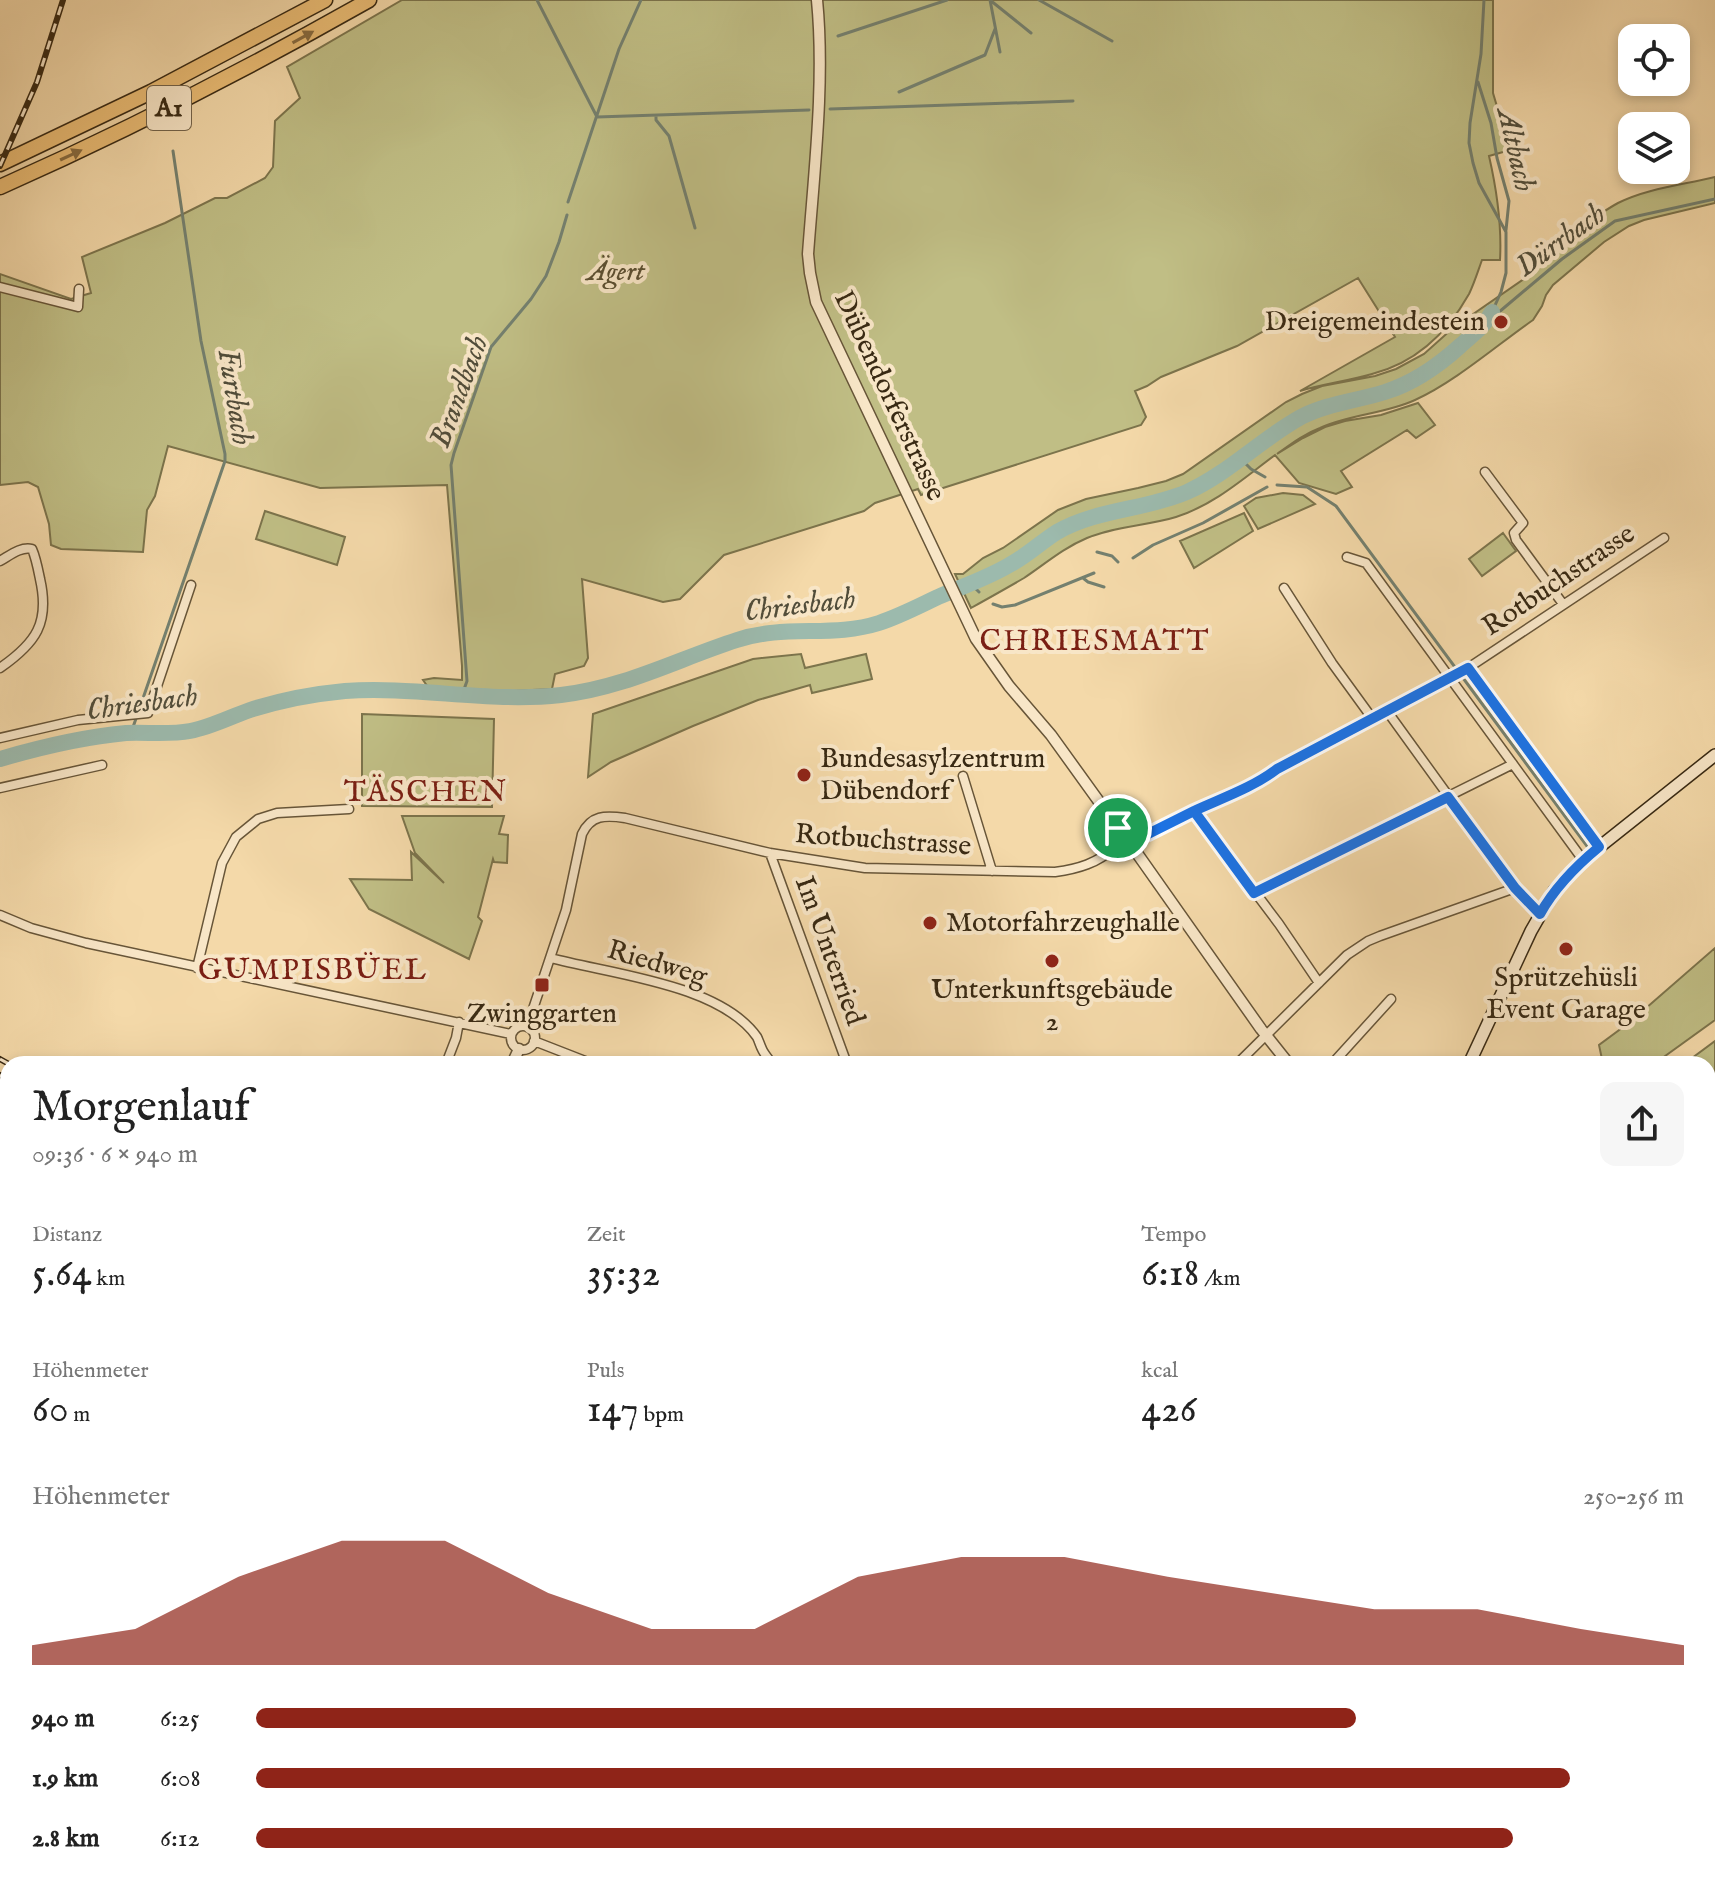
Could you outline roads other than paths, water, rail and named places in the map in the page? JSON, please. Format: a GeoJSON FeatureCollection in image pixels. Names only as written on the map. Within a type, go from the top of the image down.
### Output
{"type":"FeatureCollection","features":[{"type":"Feature","properties":{"kind":"highway","name":"A1"},"geometry":{"type":"LineString","coordinates":[[0,164],[164,86],[325,0]]}},
{"type":"Feature","properties":{"kind":"highway","name":"A1"},"geometry":{"type":"LineString","coordinates":[[0,187],[172,106],[369,0]]}},
{"type":"Feature","properties":{"kind":"main road"},"geometry":{"type":"LineString","coordinates":[[1473,1056],[1540,914],[1554,891],[1583,860],[1715,755]]}},
{"type":"Feature","properties":{"kind":"street","name":"Dübendorferstrasse"},"geometry":{"type":"LineString","coordinates":[[817,0],[819,66],[808,254],[816,302],[984,652],[1051,735],[1118,828]]}},
{"type":"Feature","properties":{"kind":"street"},"geometry":{"type":"LineString","coordinates":[[0,287],[78,307],[79,289]]}},
{"type":"Feature","properties":{"kind":"street"},"geometry":{"type":"LineString","coordinates":[[1485,472],[1523,523],[1514,533],[1516,540],[1563,604]]}},
{"type":"Feature","properties":{"kind":"street","name":"Rotbuchstrasse"},"geometry":{"type":"LineString","coordinates":[[1139,836],[1248,787],[1466,669],[1664,538]]}},
{"type":"Feature","properties":{"kind":"street"},"geometry":{"type":"LineString","coordinates":[[0,561],[21,549],[32,549],[44,605],[35,635],[0,668]]}},
{"type":"Feature","properties":{"kind":"street"},"geometry":{"type":"LineString","coordinates":[[1347,557],[1366,563],[1453,676],[1583,860]]}},
{"type":"Feature","properties":{"kind":"street"},"geometry":{"type":"LineString","coordinates":[[0,738],[65,722],[148,713],[191,585]]}},
{"type":"Feature","properties":{"kind":"street"},"geometry":{"type":"LineString","coordinates":[[1284,588],[1372,718]]}},
{"type":"Feature","properties":{"kind":"street"},"geometry":{"type":"LineString","coordinates":[[1466,669],[1599,847]]}},
{"type":"Feature","properties":{"kind":"street"},"geometry":{"type":"LineString","coordinates":[[1387,711],[1515,888],[1540,914]]}},
{"type":"Feature","properties":{"kind":"street"},"geometry":{"type":"LineString","coordinates":[[1254,893],[1513,764]]}},
{"type":"Feature","properties":{"kind":"street"},"geometry":{"type":"LineString","coordinates":[[0,788],[102,765]]}},
{"type":"Feature","properties":{"kind":"street"},"geometry":{"type":"LineString","coordinates":[[963,776],[992,871]]}},
{"type":"Feature","properties":{"kind":"street"},"geometry":{"type":"LineString","coordinates":[[197,968],[222,863],[236,837],[267,815],[297,810],[349,809]]}},
{"type":"Feature","properties":{"kind":"street"},"geometry":{"type":"LineString","coordinates":[[1194,811],[1319,983]]}},
{"type":"Feature","properties":{"kind":"street","name":"Rotbuchstrasse"},"geometry":{"type":"LineString","coordinates":[[551,958],[566,910],[582,834],[597,817],[625,818],[770,853],[865,868],[1049,872],[1097,861],[1115,847]]}},
{"type":"Feature","properties":{"kind":"street"},"geometry":{"type":"LineString","coordinates":[[1122,826],[1131,826],[1139,836],[1134,849],[1126,852],[1115,847],[1113,834],[1122,826]]}},
{"type":"Feature","properties":{"kind":"street"},"geometry":{"type":"LineString","coordinates":[[1134,849],[1283,1056]]}},
{"type":"Feature","properties":{"kind":"street","name":"Im Unterried"},"geometry":{"type":"LineString","coordinates":[[770,853],[844,1056]]}},
{"type":"Feature","properties":{"kind":"street"},"geometry":{"type":"LineString","coordinates":[[1245,1056],[1347,955],[1368,941],[1515,888]]}},
{"type":"Feature","properties":{"kind":"street"},"geometry":{"type":"LineString","coordinates":[[0,915],[49,934],[511,1034]]}},
{"type":"Feature","properties":{"kind":"street"},"geometry":{"type":"LineString","coordinates":[[527,1027],[551,958]]}},
{"type":"Feature","properties":{"kind":"street","name":"Riedweg"},"geometry":{"type":"LineString","coordinates":[[551,958],[668,985],[704,997],[737,1018],[757,1037],[766,1056]]}},
{"type":"Feature","properties":{"kind":"street"},"geometry":{"type":"LineString","coordinates":[[1339,1056],[1391,999]]}},
{"type":"Feature","properties":{"kind":"street"},"geometry":{"type":"LineString","coordinates":[[449,1056],[459,1022]]}},
{"type":"Feature","properties":{"kind":"street"},"geometry":{"type":"LineString","coordinates":[[511,1034],[518,1027],[527,1027],[532,1031],[534,1041]]}},
{"type":"Feature","properties":{"kind":"street"},"geometry":{"type":"LineString","coordinates":[[511,1034],[512,1043],[519,1049],[528,1048],[534,1041]]}},
{"type":"Feature","properties":{"kind":"street"},"geometry":{"type":"LineString","coordinates":[[534,1041],[572,1056]]}},
{"type":"Feature","properties":{"kind":"street"},"geometry":{"type":"LineString","coordinates":[[516,1056],[519,1049]]}},
{"type":"Feature","properties":{"kind":"waterway"},"geometry":{"type":"LineString","coordinates":[[537,0],[597,117],[809,110]]}},
{"type":"Feature","properties":{"kind":"waterway","name":"Brandbach"},"geometry":{"type":"LineString","coordinates":[[568,202],[619,49],[641,0]]}},
{"type":"Feature","properties":{"kind":"waterway"},"geometry":{"type":"LineString","coordinates":[[838,36],[947,0]]}},
{"type":"Feature","properties":{"kind":"waterway"},"geometry":{"type":"LineString","coordinates":[[990,0],[1031,33]]}},
{"type":"Feature","properties":{"kind":"waterway"},"geometry":{"type":"LineString","coordinates":[[990,0],[1000,52]]}},
{"type":"Feature","properties":{"kind":"waterway"},"geometry":{"type":"LineString","coordinates":[[1039,0],[1112,41]]}},
{"type":"Feature","properties":{"kind":"waterway","name":"Altbach"},"geometry":{"type":"LineString","coordinates":[[1484,0],[1481,54],[1469,143],[1479,183],[1506,232],[1506,273],[1492,312]]}},
{"type":"Feature","properties":{"kind":"waterway"},"geometry":{"type":"LineString","coordinates":[[899,92],[985,55],[995,29]]}},
{"type":"Feature","properties":{"kind":"waterway","name":"Altbach"},"geometry":{"type":"LineString","coordinates":[[1478,82],[1509,201],[1506,230]]}},
{"type":"Feature","properties":{"kind":"waterway"},"geometry":{"type":"LineString","coordinates":[[830,109],[1073,101]]}},
{"type":"Feature","properties":{"kind":"waterway"},"geometry":{"type":"LineString","coordinates":[[656,116],[669,136],[695,228]]}},
{"type":"Feature","properties":{"kind":"waterway","name":"Furtbach"},"geometry":{"type":"LineString","coordinates":[[131,733],[225,461],[201,341],[173,151]]}},
{"type":"Feature","properties":{"kind":"waterway","name":"Dürrbach"},"geometry":{"type":"LineString","coordinates":[[1486,323],[1562,259],[1615,221],[1715,199]]}},
{"type":"Feature","properties":{"kind":"waterway","name":"Brandbach"},"geometry":{"type":"LineString","coordinates":[[462,695],[467,681],[451,465],[491,347],[546,276],[567,215]]}},
{"type":"Feature","properties":{"kind":"waterway","name":"Chriesbach"},"geometry":{"type":"LineString","coordinates":[[0,759],[94,737],[190,731],[273,703],[333,692],[372,690],[507,697],[561,695],[629,680],[755,635],[844,630],[879,623],[993,574],[1072,524],[1187,492],[1311,412],[1406,384],[1452,353],[1482,326],[1492,312]]}},
{"type":"Feature","properties":{"kind":"waterway"},"geometry":{"type":"LineString","coordinates":[[1241,459],[1265,477]]}},
{"type":"Feature","properties":{"kind":"waterway"},"geometry":{"type":"LineString","coordinates":[[1277,485],[1307,487],[1336,506],[1587,846]]}},
{"type":"Feature","properties":{"kind":"waterway"},"geometry":{"type":"LineString","coordinates":[[1133,558],[1267,487]]}},
{"type":"Feature","properties":{"kind":"waterway"},"geometry":{"type":"LineString","coordinates":[[1097,552],[1112,556],[1118,562]]}},
{"type":"Feature","properties":{"kind":"waterway"},"geometry":{"type":"LineString","coordinates":[[993,604],[1002,607],[1015,605],[1094,573]]}},
{"type":"Feature","properties":{"kind":"waterway"},"geometry":{"type":"LineString","coordinates":[[1083,578],[1104,587]]}},
{"type":"Feature","properties":{"kind":"waterway"},"geometry":{"type":"LineString","coordinates":[[971,584],[979,592]]}},
{"type":"Feature","properties":{"kind":"railway"},"geometry":{"type":"LineString","coordinates":[[0,166],[37,82],[63,0]]}},
{"type":"Feature","properties":{"kind":"place","name":"Dreigemeindestein"},"geometry":{"type":"Point","coordinates":[1501,322]}},
{"type":"Feature","properties":{"kind":"place","name":"Bundesasylzentrum Dübendorf"},"geometry":{"type":"Point","coordinates":[804,775]}},
{"type":"Feature","properties":{"kind":"place","name":"Motorfahrzeughalle"},"geometry":{"type":"Point","coordinates":[930,923]}},
{"type":"Feature","properties":{"kind":"place","name":"Sprützehüsli Event Garage"},"geometry":{"type":"Point","coordinates":[1566,949]}},
{"type":"Feature","properties":{"kind":"place","name":"Unterkunftsgebäude 2"},"geometry":{"type":"Point","coordinates":[1052,961]}},
{"type":"Feature","properties":{"kind":"place","name":"Zwinggarten"},"geometry":{"type":"Point","coordinates":[542,985]}},
{"type":"Feature","properties":{"kind":"district","name":"CHRIESMATT"},"geometry":{"type":"Point","coordinates":[1095,642]}},
{"type":"Feature","properties":{"kind":"district","name":"TÄSCHEN"},"geometry":{"type":"Point","coordinates":[426,793]}},
{"type":"Feature","properties":{"kind":"district","name":"GUMPISBÜEL"},"geometry":{"type":"Point","coordinates":[313,971]}},
{"type":"Feature","properties":{"kind":"park label","name":"Ägert"},"geometry":{"type":"Point","coordinates":[616,272]}}]}
